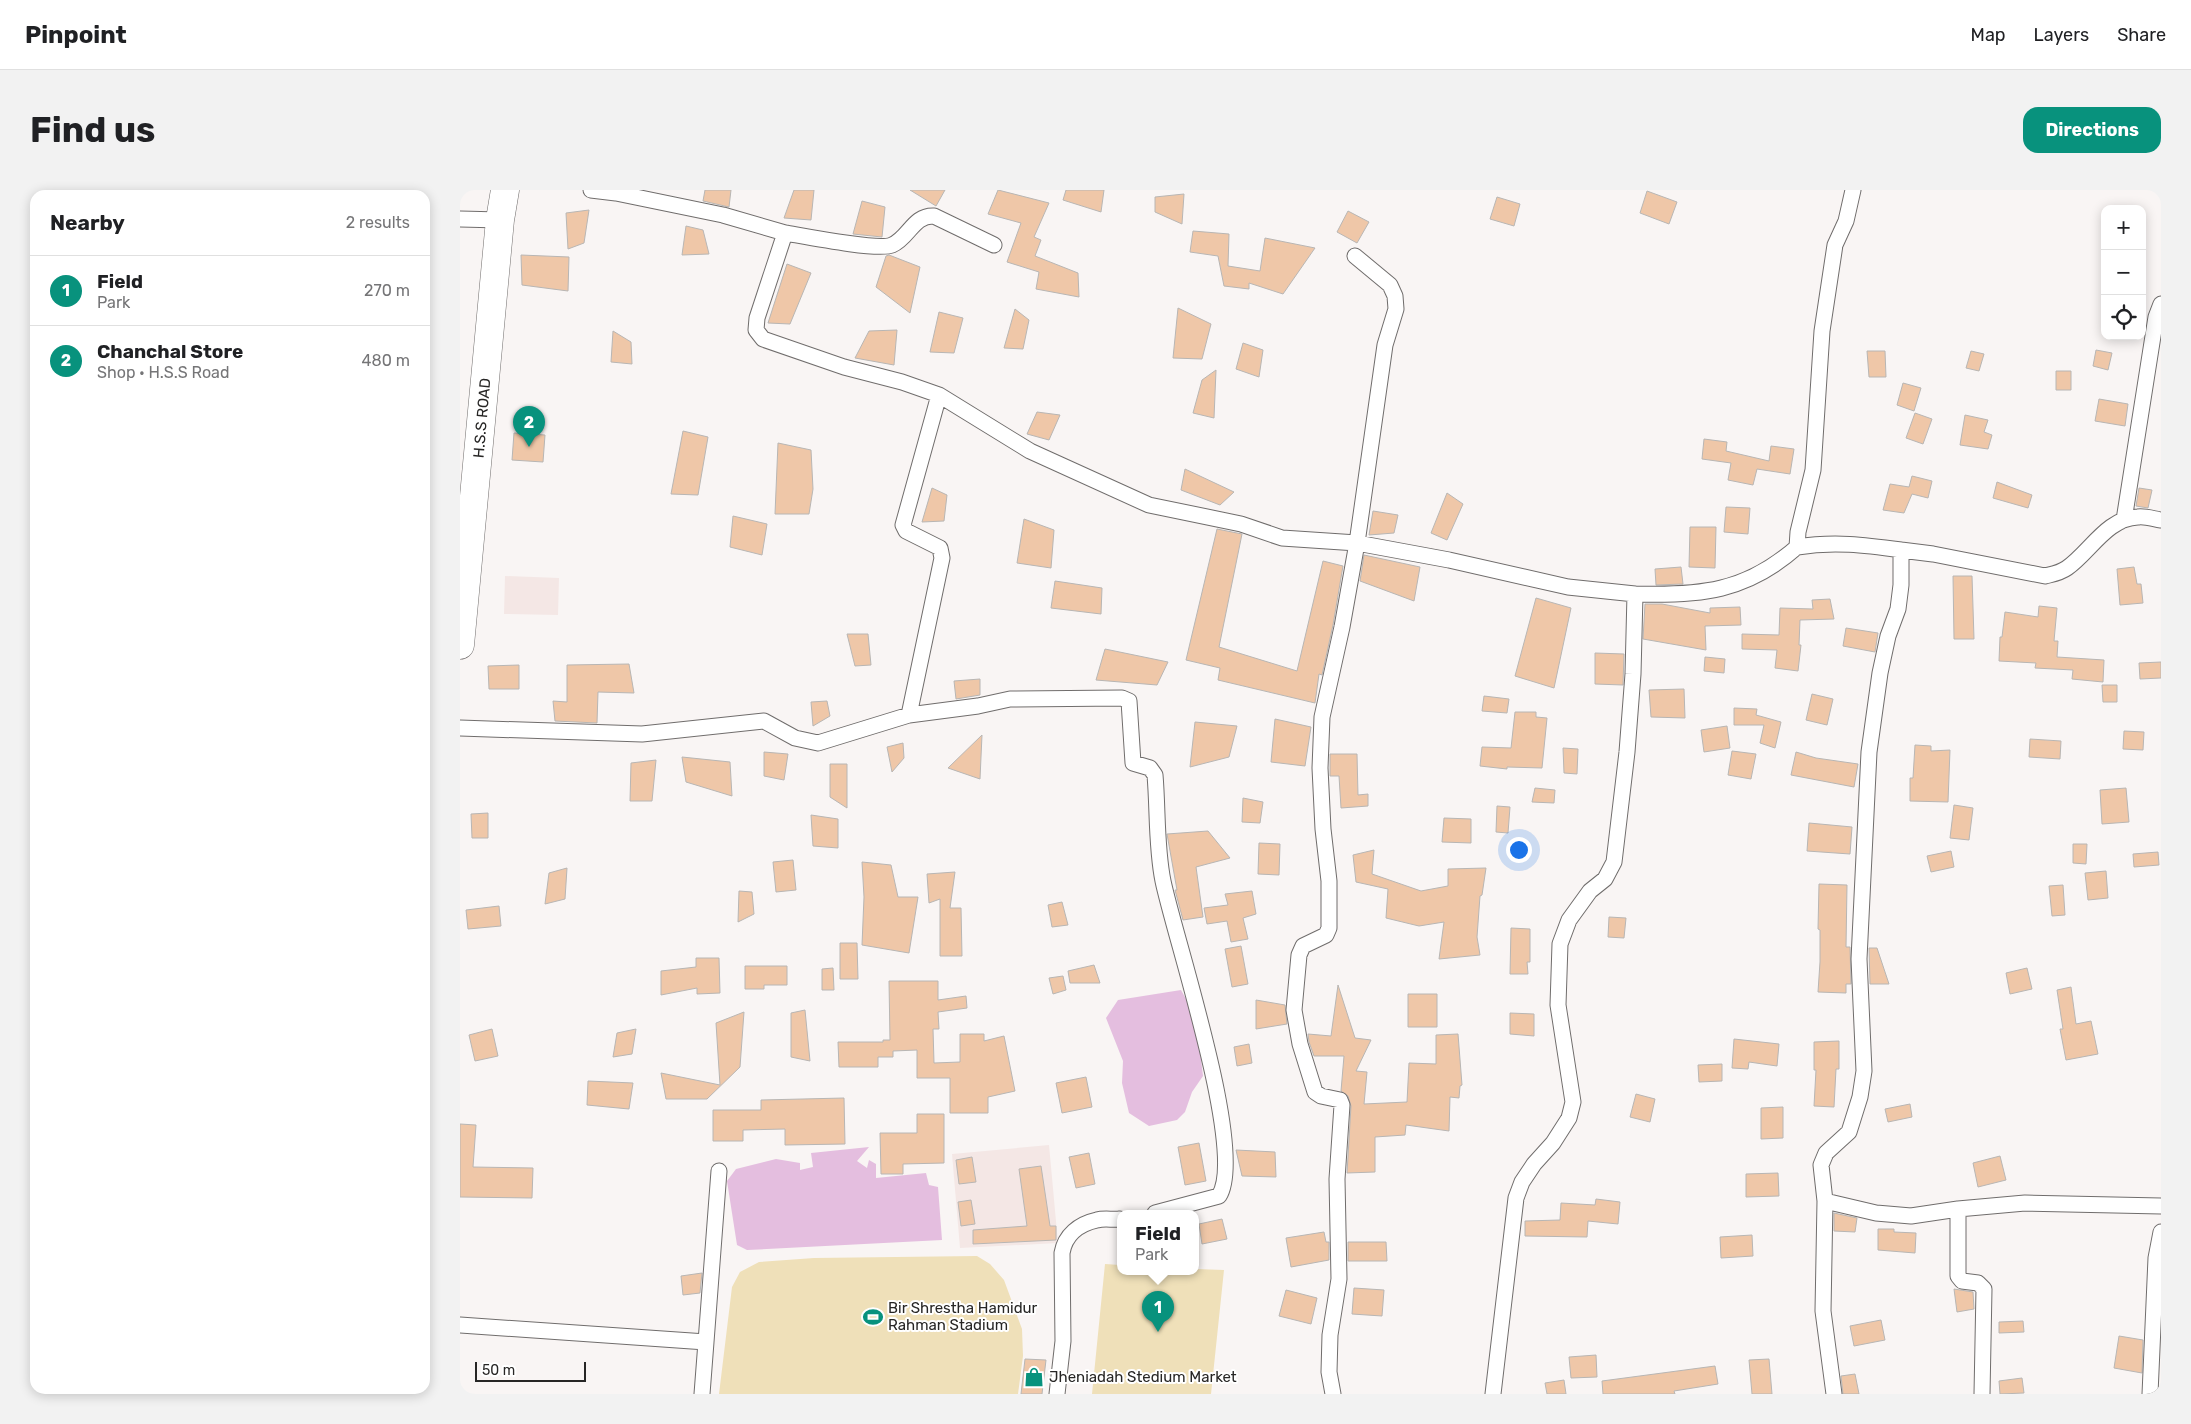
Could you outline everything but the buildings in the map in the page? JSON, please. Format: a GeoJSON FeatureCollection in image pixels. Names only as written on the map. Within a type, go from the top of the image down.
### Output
{"type":"FeatureCollection","features":[{"type":"Feature","properties":{"kind":"highway","name":"H.S.S ROAD"},"geometry":{"type":"LineString","coordinates":[[460,645],[500,220],[505,190]]}},
{"type":"Feature","properties":{"kind":"street"},"geometry":{"type":"LineString","coordinates":[[591,190],[616,193],[723,215],[785,233],[831,241],[890,246],[900,240],[919,219],[934,216],[994,245]]}},
{"type":"Feature","properties":{"kind":"street"},"geometry":{"type":"LineString","coordinates":[[1798,547],[1798,532],[1813,470],[1822,331],[1835,245],[1846,221],[1853,190]]}},
{"type":"Feature","properties":{"kind":"street"},"geometry":{"type":"LineString","coordinates":[[460,219],[500,220]]}},
{"type":"Feature","properties":{"kind":"street"},"geometry":{"type":"LineString","coordinates":[[785,233],[756,318],[756,330],[763,339],[844,367],[902,382],[939,395],[1030,451],[1149,505],[1241,524],[1282,538],[1357,544],[1449,560],[1568,587],[1635,594],[1683,594],[1728,588],[1777,563],[1798,547],[1820,543],[1844,542],[1933,554],[2045,576],[2067,568],[2108,530],[2124,520],[2138,517],[2161,520]]}},
{"type":"Feature","properties":{"kind":"street"},"geometry":{"type":"LineString","coordinates":[[1333,1394],[1329,1372],[1330,1335],[1339,1279],[1337,1179],[1342,1104],[1340,1100],[1321,1096],[1315,1092],[1300,1044],[1294,1010],[1299,955],[1303,946],[1326,935],[1329,928],[1329,874],[1323,829],[1320,768],[1322,717],[1342,627],[1357,544],[1385,345],[1396,309],[1395,296],[1390,285],[1355,256]]}},
{"type":"Feature","properties":{"kind":"street"},"geometry":{"type":"LineString","coordinates":[[2124,520],[2156,317],[2161,304]]}},
{"type":"Feature","properties":{"kind":"street"},"geometry":{"type":"LineString","coordinates":[[909,715],[942,558],[940,548],[906,531],[903,525],[939,395]]}},
{"type":"Feature","properties":{"kind":"street"},"geometry":{"type":"LineString","coordinates":[[1834,1394],[1823,1310],[1825,1201],[1821,1165],[1823,1159],[1849,1132],[1860,1097],[1864,1071],[1859,958],[1870,752],[1880,673],[1888,636],[1898,609],[1901,550]]}},
{"type":"Feature","properties":{"kind":"street"},"geometry":{"type":"LineString","coordinates":[[1493,1394],[1516,1198],[1526,1176],[1553,1143],[1569,1118],[1573,1102],[1558,1005],[1560,944],[1569,920],[1590,891],[1605,879],[1614,862],[1623,790],[1633,674],[1635,594]]}},
{"type":"Feature","properties":{"kind":"street"},"geometry":{"type":"LineString","coordinates":[[460,728],[642,734],[764,720],[796,738],[818,742],[909,715],[978,706],[1010,699],[1122,698],[1129,701],[1133,763],[1150,768],[1154,775],[1163,880],[1204,1033],[1224,1148],[1225,1187],[1219,1196],[1166,1210]]}},
{"type":"Feature","properties":{"kind":"street"},"geometry":{"type":"LineString","coordinates":[[702,1394],[719,1171]]}},
{"type":"Feature","properties":{"kind":"street"},"geometry":{"type":"LineString","coordinates":[[1825,1201],[1876,1213],[1910,1216],[1958,1209],[2025,1203],[2161,1206]]}},
{"type":"Feature","properties":{"kind":"street"},"geometry":{"type":"LineString","coordinates":[[1958,1209],[1958,1276],[1962,1281],[1978,1283],[1984,1289],[1982,1394]]}},
{"type":"Feature","properties":{"kind":"street"},"geometry":{"type":"LineString","coordinates":[[1057,1394],[1062,1341],[1062,1253],[1064,1242],[1076,1228],[1097,1220],[1117,1219]]}},
{"type":"Feature","properties":{"kind":"street"},"geometry":{"type":"LineString","coordinates":[[2150,1394],[2156,1258],[2161,1232]]}},
{"type":"Feature","properties":{"kind":"street"},"geometry":{"type":"LineString","coordinates":[[460,1324],[706,1342]]}},
{"type":"Feature","properties":{"kind":"shaded area"},"geometry":{"type":"Polygon","coordinates":[[[505,576],[559,578],[558,615],[504,614],[505,576]]]}},
{"type":"Feature","properties":{"kind":"shaded area"},"geometry":{"type":"Polygon","coordinates":[[[1181,990],[1196,1017],[1203,1076],[1192,1092],[1185,1112],[1177,1120],[1149,1126],[1129,1113],[1122,1083],[1123,1061],[1106,1018],[1118,1000],[1181,990]]]}},
{"type":"Feature","properties":{"kind":"shaded area"},"geometry":{"type":"Polygon","coordinates":[[[1049,1145],[1058,1243],[960,1248],[952,1154],[1049,1145]]]}},
{"type":"Feature","properties":{"kind":"shaded area"},"geometry":{"type":"Polygon","coordinates":[[[869,1147],[857,1161],[867,1168],[869,1160],[876,1164],[876,1178],[926,1173],[929,1185],[938,1187],[942,1240],[747,1250],[737,1245],[727,1181],[736,1169],[776,1159],[800,1163],[800,1170],[813,1167],[811,1153],[869,1147]]]}},
{"type":"Feature","properties":{"kind":"shaded area","name":"Bir Shrestha Hamidur Rahman Stadium"},"geometry":{"type":"Polygon","coordinates":[[[977,1256],[990,1264],[1004,1280],[1022,1329],[1023,1356],[1018,1394],[719,1394],[732,1287],[740,1272],[759,1262],[814,1258],[977,1256]]]}},
{"type":"Feature","properties":{"kind":"shaded area"},"geometry":{"type":"Polygon","coordinates":[[[1105,1264],[1117,1265],[1117,1275],[1199,1275],[1199,1269],[1224,1270],[1211,1394],[1092,1394],[1105,1264]]]}},
{"type":"Feature","properties":{"kind":"place","name":"Chanchal Store"},"geometry":{"type":"Point","coordinates":[529,447]}},
{"type":"Feature","properties":{"kind":"place","name":"Bir Shrestha Hamidur Rahman Stadium"},"geometry":{"type":"Point","coordinates":[873,1317]}},
{"type":"Feature","properties":{"kind":"place","name":"Field"},"geometry":{"type":"Point","coordinates":[1158,1332]}},
{"type":"Feature","properties":{"kind":"place","name":"Jheniadah Stedium Market"},"geometry":{"type":"Point","coordinates":[1034,1377]}}]}
